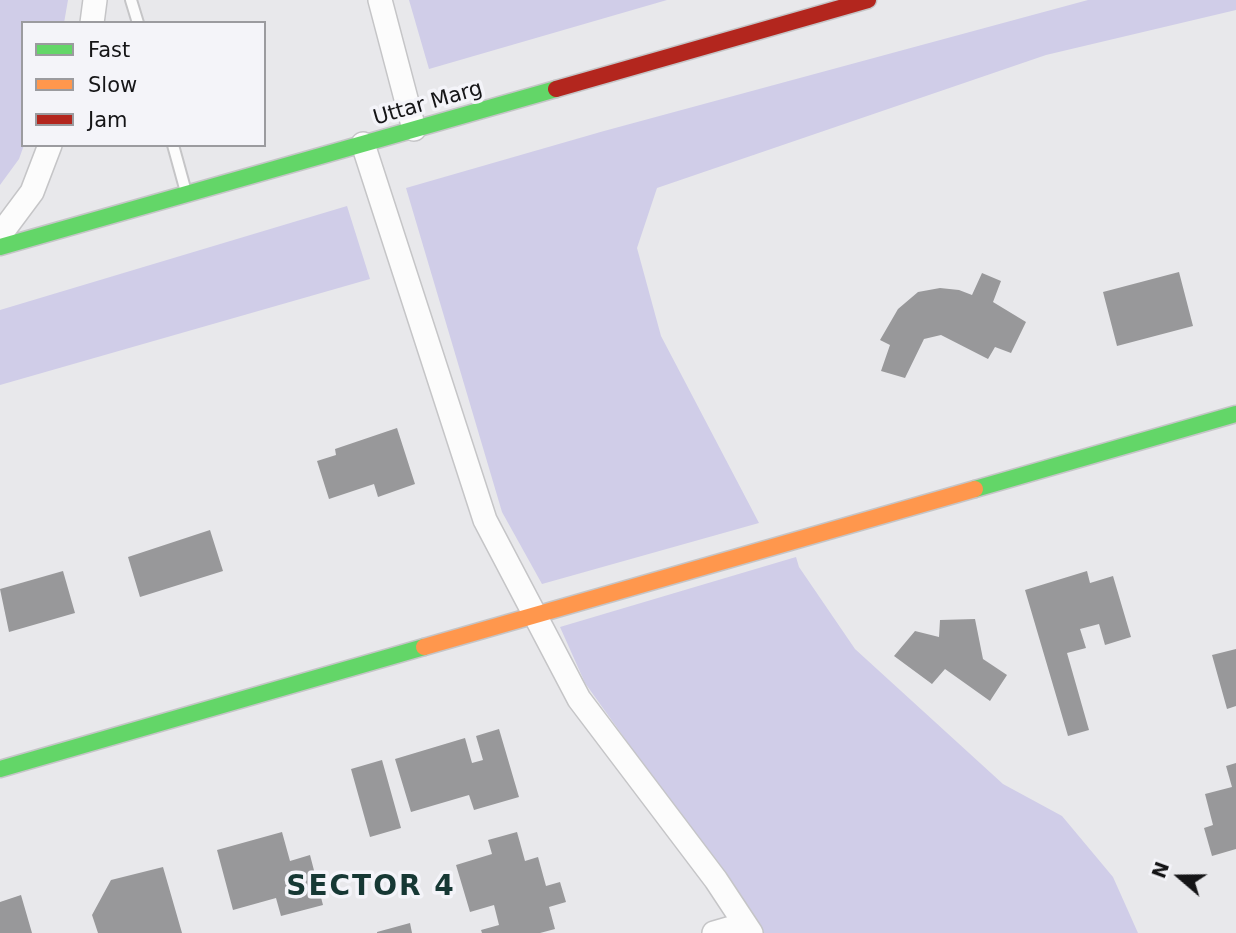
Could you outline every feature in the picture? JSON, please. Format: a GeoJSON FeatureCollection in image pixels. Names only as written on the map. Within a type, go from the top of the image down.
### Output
{"type":"FeatureCollection","features":[{"type":"Feature","properties":{"kind":"street"},"geometry":{"type":"LineString","coordinates":[[92,21],[95,0]]}},
{"type":"Feature","properties":{"kind":"street"},"geometry":{"type":"LineString","coordinates":[[380,0],[414,129]]}},
{"type":"Feature","properties":{"kind":"street","name":"Uttar Marg"},"geometry":{"type":"LineString","coordinates":[[0,247],[868,0]]}},
{"type":"Feature","properties":{"kind":"street"},"geometry":{"type":"LineString","coordinates":[[363,144],[485,520],[579,699],[716,880],[748,929],[714,933]]}},
{"type":"Feature","properties":{"kind":"street"},"geometry":{"type":"LineString","coordinates":[[0,235],[32,192],[49,147]]}},
{"type":"Feature","properties":{"kind":"street"},"geometry":{"type":"LineString","coordinates":[[0,769],[1236,414]]}},
{"type":"Feature","properties":{"kind":"lane"},"geometry":{"type":"LineString","coordinates":[[131,0],[137,21]]}},
{"type":"Feature","properties":{"kind":"lane"},"geometry":{"type":"LineString","coordinates":[[174,147],[187,194]]}},
{"type":"Feature","properties":{"kind":"shaded area"},"geometry":{"type":"Polygon","coordinates":[[[0,0],[68,0],[64,21],[21,21],[21,147],[23,147],[19,159],[0,185],[0,0]]]}},
{"type":"Feature","properties":{"kind":"shaded area"},"geometry":{"type":"Polygon","coordinates":[[[409,0],[667,0],[429,69],[409,0]]]}},
{"type":"Feature","properties":{"kind":"shaded area"},"geometry":{"type":"Polygon","coordinates":[[[1088,0],[1236,0],[1236,10],[1046,55],[657,188],[637,248],[661,336],[759,523],[542,584],[502,512],[406,188],[604,131],[1088,0]]]}},
{"type":"Feature","properties":{"kind":"shaded area"},"geometry":{"type":"Polygon","coordinates":[[[347,206],[370,279],[0,385],[0,310],[347,206]]]}},
{"type":"Feature","properties":{"kind":"shaded area"},"geometry":{"type":"Polygon","coordinates":[[[796,557],[799,567],[855,649],[1003,784],[1062,816],[1113,877],[1138,933],[764,933],[585,683],[560,627],[796,557]]]}},
{"type":"Feature","properties":{"kind":"building"},"geometry":{"type":"Polygon","coordinates":[[[1179,272],[1193,326],[1117,346],[1103,292],[1179,272]]]}},
{"type":"Feature","properties":{"kind":"building"},"geometry":{"type":"Polygon","coordinates":[[[982,273],[1001,281],[993,302],[1026,322],[1011,353],[995,347],[988,359],[941,335],[924,339],[905,378],[881,371],[890,345],[880,340],[898,309],[918,292],[940,288],[959,290],[972,295],[982,273]]]}},
{"type":"Feature","properties":{"kind":"building"},"geometry":{"type":"Polygon","coordinates":[[[397,428],[415,484],[378,497],[374,484],[329,499],[317,461],[336,455],[335,449],[397,428]]]}},
{"type":"Feature","properties":{"kind":"building"},"geometry":{"type":"Polygon","coordinates":[[[210,530],[223,571],[140,597],[128,557],[210,530]]]}},
{"type":"Feature","properties":{"kind":"building"},"geometry":{"type":"Polygon","coordinates":[[[63,571],[75,613],[9,632],[0,589],[63,571]]]}},
{"type":"Feature","properties":{"kind":"building"},"geometry":{"type":"Polygon","coordinates":[[[1087,571],[1090,583],[1113,576],[1131,637],[1105,645],[1099,624],[1080,629],[1086,648],[1067,653],[1089,730],[1068,736],[1025,590],[1087,571]]]}},
{"type":"Feature","properties":{"kind":"building"},"geometry":{"type":"Polygon","coordinates":[[[975,619],[983,659],[1007,675],[990,701],[945,669],[932,684],[894,656],[915,631],[939,637],[940,620],[975,619]]]}},
{"type":"Feature","properties":{"kind":"building"},"geometry":{"type":"Polygon","coordinates":[[[1236,649],[1236,706],[1227,709],[1212,655],[1236,649]]]}},
{"type":"Feature","properties":{"kind":"building"},"geometry":{"type":"Polygon","coordinates":[[[499,729],[519,797],[474,810],[469,795],[411,812],[395,759],[465,738],[472,763],[483,760],[476,736],[499,729]]]}},
{"type":"Feature","properties":{"kind":"building"},"geometry":{"type":"Polygon","coordinates":[[[382,760],[401,828],[370,837],[351,769],[382,760]]]}},
{"type":"Feature","properties":{"kind":"building"},"geometry":{"type":"Polygon","coordinates":[[[1236,763],[1236,849],[1212,856],[1204,828],[1213,825],[1205,794],[1232,787],[1226,766],[1236,763]]]}},
{"type":"Feature","properties":{"kind":"building"},"geometry":{"type":"Polygon","coordinates":[[[282,832],[290,861],[310,855],[323,905],[281,916],[276,898],[233,910],[217,850],[282,832]]]}},
{"type":"Feature","properties":{"kind":"building"},"geometry":{"type":"Polygon","coordinates":[[[517,832],[525,861],[538,857],[546,886],[560,882],[566,902],[549,907],[555,929],[540,933],[482,933],[481,930],[499,925],[494,905],[470,912],[456,865],[492,854],[488,840],[517,832]]]}},
{"type":"Feature","properties":{"kind":"building"},"geometry":{"type":"Polygon","coordinates":[[[163,867],[182,933],[98,933],[92,915],[111,880],[163,867]]]}},
{"type":"Feature","properties":{"kind":"building"},"geometry":{"type":"Polygon","coordinates":[[[21,895],[32,933],[0,933],[0,902],[21,895]]]}},
{"type":"Feature","properties":{"kind":"building"},"geometry":{"type":"Polygon","coordinates":[[[410,923],[412,933],[377,933],[377,932],[410,923]]]}},
{"type":"Feature","properties":{"kind":"traffic: fast"},"geometry":{"type":"LineString","coordinates":[[0,247],[556,89]]}},
{"type":"Feature","properties":{"kind":"traffic: fast"},"geometry":{"type":"LineString","coordinates":[[975,489],[1236,414]]}},
{"type":"Feature","properties":{"kind":"traffic: fast"},"geometry":{"type":"LineString","coordinates":[[0,769],[424,647]]}},
{"type":"Feature","properties":{"kind":"traffic: slow"},"geometry":{"type":"LineString","coordinates":[[424,647],[975,489]]}},
{"type":"Feature","properties":{"kind":"traffic: jam"},"geometry":{"type":"LineString","coordinates":[[556,89],[868,0]]}},
{"type":"Feature","properties":{"kind":"district","name":"SECTOR 4"},"geometry":{"type":"Point","coordinates":[371,888]}}]}
